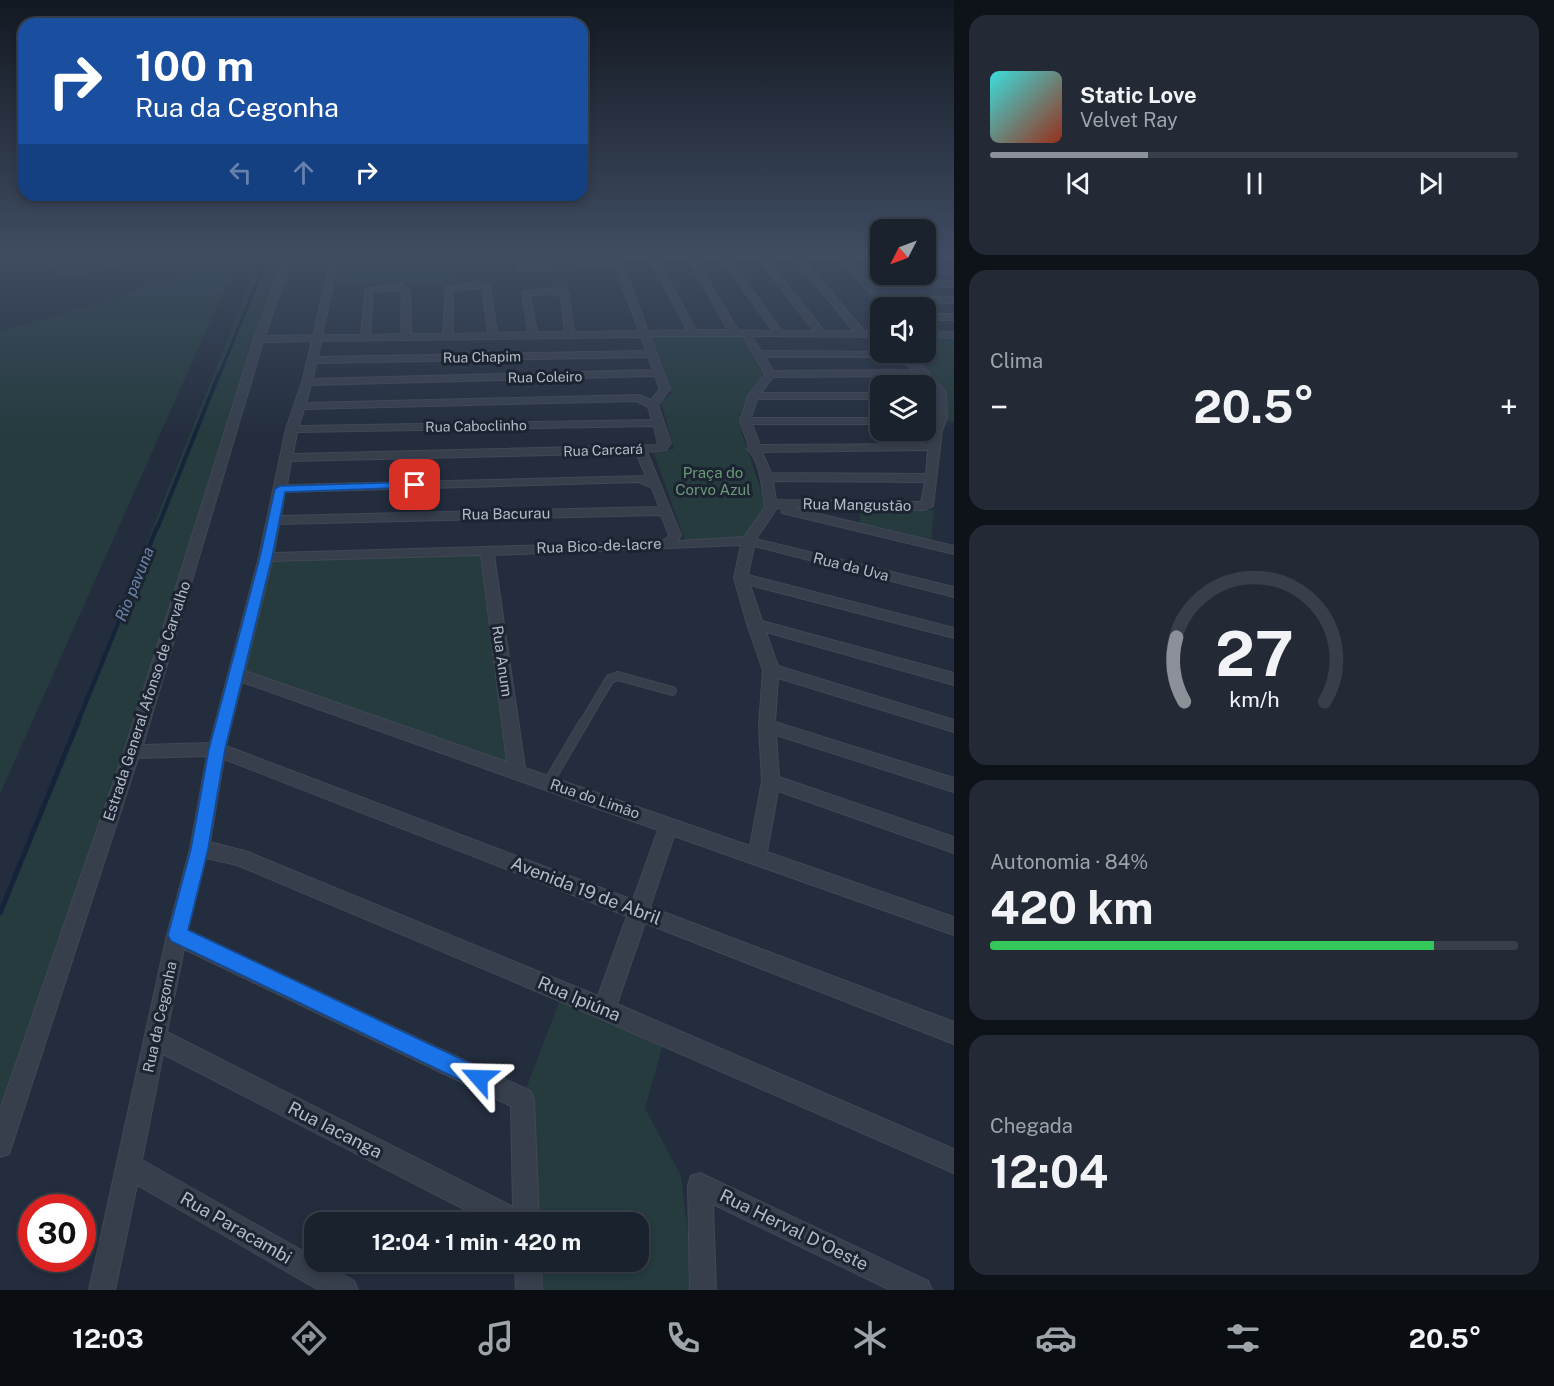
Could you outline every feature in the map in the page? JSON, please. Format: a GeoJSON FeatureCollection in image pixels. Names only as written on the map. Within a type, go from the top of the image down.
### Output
{"type":"FeatureCollection","features":[{"type":"Feature","properties":{"kind":"street","name":"Estrada General Afonso de Carvalho"},"geometry":{"type":"LineString","coordinates":[[0,1145],[132,752],[268,315]]}},
{"type":"Feature","properties":{"kind":"street","name":"Rua da Cegonha"},"geometry":{"type":"LineString","coordinates":[[102,1290],[177,935],[199,849],[217,749],[266,557],[292,429],[301,406],[322,315]]}},
{"type":"Feature","properties":{"kind":"street"},"geometry":{"type":"LineString","coordinates":[[365,338],[367,315]]}},
{"type":"Feature","properties":{"kind":"street"},"geometry":{"type":"LineString","coordinates":[[405,315],[405,337]]}},
{"type":"Feature","properties":{"kind":"street"},"geometry":{"type":"LineString","coordinates":[[448,315],[448,337]]}},
{"type":"Feature","properties":{"kind":"street"},"geometry":{"type":"LineString","coordinates":[[490,315],[493,336]]}},
{"type":"Feature","properties":{"kind":"street"},"geometry":{"type":"LineString","coordinates":[[529,315],[533,335]]}},
{"type":"Feature","properties":{"kind":"street"},"geometry":{"type":"LineString","coordinates":[[567,315],[570,335]]}},
{"type":"Feature","properties":{"kind":"street"},"geometry":{"type":"LineString","coordinates":[[301,406],[639,398],[654,405],[665,389],[637,315]]}},
{"type":"Feature","properties":{"kind":"street"},"geometry":{"type":"LineString","coordinates":[[684,315],[693,333]]}},
{"type":"Feature","properties":{"kind":"street"},"geometry":{"type":"LineString","coordinates":[[728,315],[770,374]]}},
{"type":"Feature","properties":{"kind":"street"},"geometry":{"type":"LineString","coordinates":[[766,315],[779,333]]}},
{"type":"Feature","properties":{"kind":"street"},"geometry":{"type":"LineString","coordinates":[[807,315],[821,333]]}},
{"type":"Feature","properties":{"kind":"street"},"geometry":{"type":"LineString","coordinates":[[846,315],[861,334]]}},
{"type":"Feature","properties":{"kind":"street"},"geometry":{"type":"LineString","coordinates":[[936,317],[954,317]]}},
{"type":"Feature","properties":{"kind":"street"},"geometry":{"type":"LineString","coordinates":[[259,339],[693,333],[870,334]]}},
{"type":"Feature","properties":{"kind":"street"},"geometry":{"type":"LineString","coordinates":[[936,334],[954,334]]}},
{"type":"Feature","properties":{"kind":"street","name":"Rua Chapim"},"geometry":{"type":"LineString","coordinates":[[312,360],[652,354]]}},
{"type":"Feature","properties":{"kind":"street"},"geometry":{"type":"LineString","coordinates":[[756,354],[890,354],[921,370],[942,393],[936,396]]}},
{"type":"Feature","properties":{"kind":"street"},"geometry":{"type":"LineString","coordinates":[[921,363],[921,370]]}},
{"type":"Feature","properties":{"kind":"street","name":"Rua Coleiro"},"geometry":{"type":"LineString","coordinates":[[307,382],[649,375],[658,369]]}},
{"type":"Feature","properties":{"kind":"street"},"geometry":{"type":"LineString","coordinates":[[770,374],[921,370]]}},
{"type":"Feature","properties":{"kind":"street"},"geometry":{"type":"LineString","coordinates":[[757,856],[771,781],[767,726],[771,670],[754,624],[741,578],[748,541],[771,506],[766,477],[753,449],[745,421],[753,396],[770,374]]}},
{"type":"Feature","properties":{"kind":"street","name":"Rua Mangustão"},"geometry":{"type":"LineString","coordinates":[[936,431],[942,417],[942,393]]}},
{"type":"Feature","properties":{"kind":"street"},"geometry":{"type":"LineString","coordinates":[[753,396],[870,396]]}},
{"type":"Feature","properties":{"kind":"street","name":"Rua Carcará"},"geometry":{"type":"LineString","coordinates":[[286,458],[664,447],[654,405]]}},
{"type":"Feature","properties":{"kind":"street"},"geometry":{"type":"LineString","coordinates":[[745,421],[870,421]]}},
{"type":"Feature","properties":{"kind":"street","name":"Rua Caboclinho"},"geometry":{"type":"LineString","coordinates":[[292,429],[659,423]]}},
{"type":"Feature","properties":{"kind":"street","name":"Rua Mangustão"},"geometry":{"type":"LineString","coordinates":[[771,506],[924,506],[929,503],[935,441]]}},
{"type":"Feature","properties":{"kind":"street"},"geometry":{"type":"LineString","coordinates":[[753,449],[935,447]]}},
{"type":"Feature","properties":{"kind":"street","name":"Rua Bico-de-lacre"},"geometry":{"type":"LineString","coordinates":[[266,557],[661,546],[671,542],[675,535],[640,449]]}},
{"type":"Feature","properties":{"kind":"street"},"geometry":{"type":"LineString","coordinates":[[766,477],[932,478]]}},
{"type":"Feature","properties":{"kind":"street"},"geometry":{"type":"LineString","coordinates":[[280,489],[640,478],[657,486]]}},
{"type":"Feature","properties":{"kind":"street"},"geometry":{"type":"LineString","coordinates":[[771,506],[954,550]]}},
{"type":"Feature","properties":{"kind":"street","name":"Rua Bacurau"},"geometry":{"type":"LineString","coordinates":[[274,520],[665,511]]}},
{"type":"Feature","properties":{"kind":"street","name":"Rua da Uva"},"geometry":{"type":"LineString","coordinates":[[661,546],[748,541],[954,592]]}},
{"type":"Feature","properties":{"kind":"street","name":"Rua Anum"},"geometry":{"type":"LineString","coordinates":[[487,550],[517,772]]}},
{"type":"Feature","properties":{"kind":"street"},"geometry":{"type":"LineString","coordinates":[[741,578],[954,633]]}},
{"type":"Feature","properties":{"kind":"street"},"geometry":{"type":"LineString","coordinates":[[754,624],[954,680]]}},
{"type":"Feature","properties":{"kind":"street"},"geometry":{"type":"LineString","coordinates":[[771,670],[954,726]]}},
{"type":"Feature","properties":{"kind":"street","name":"Rua do Limão"},"geometry":{"type":"LineString","coordinates":[[236,674],[954,926]]}},
{"type":"Feature","properties":{"kind":"street"},"geometry":{"type":"LineString","coordinates":[[767,726],[954,785]]}},
{"type":"Feature","properties":{"kind":"street"},"geometry":{"type":"LineString","coordinates":[[132,752],[217,749]]}},
{"type":"Feature","properties":{"kind":"street","name":"Avenida 19 de Abril"},"geometry":{"type":"LineString","coordinates":[[217,749],[954,1033]]}},
{"type":"Feature","properties":{"kind":"street"},"geometry":{"type":"LineString","coordinates":[[771,781],[954,845]]}},
{"type":"Feature","properties":{"kind":"street"},"geometry":{"type":"LineString","coordinates":[[604,1010],[669,825]]}},
{"type":"Feature","properties":{"kind":"street","name":"Rua Ipiúna"},"geometry":{"type":"LineString","coordinates":[[199,849],[222,852],[241,858],[604,1010],[954,1161]]}},
{"type":"Feature","properties":{"kind":"street"},"geometry":{"type":"LineString","coordinates":[[177,935],[522,1099],[526,1212]]}},
{"type":"Feature","properties":{"kind":"street","name":"Rua Iacanga"},"geometry":{"type":"LineString","coordinates":[[155,1038],[495,1212]]}},
{"type":"Feature","properties":{"kind":"street","name":"Rua Paracambi"},"geometry":{"type":"LineString","coordinates":[[128,1166],[345,1290]]}},
{"type":"Feature","properties":{"kind":"street","name":"Rua Herval D'Oeste"},"geometry":{"type":"LineString","coordinates":[[703,1290],[700,1185],[919,1290]]}},
{"type":"Feature","properties":{"kind":"street"},"geometry":{"type":"LineString","coordinates":[[528,1272],[529,1290]]}},
{"type":"Feature","properties":{"kind":"lane"},"geometry":{"type":"LineString","coordinates":[[548,783],[610,679],[618,676],[672,691]]}},
{"type":"Feature","properties":{"kind":"green space"},"geometry":{"type":"Polygon","coordinates":[[[55,315],[213,315],[0,794],[0,332],[55,315]]]}},
{"type":"Feature","properties":{"kind":"green space"},"geometry":{"type":"Polygon","coordinates":[[[237,315],[266,315],[126,749],[0,1110],[0,913],[237,315]]]}},
{"type":"Feature","properties":{"kind":"green space","name":"Praça do Corvo Azul"},"geometry":{"type":"Polygon","coordinates":[[[741,335],[763,372],[744,406],[740,423],[765,502],[764,507],[744,537],[685,540],[653,451],[674,449],[661,401],[672,394],[649,336],[741,335]]]}},
{"type":"Feature","properties":{"kind":"green space"},"geometry":{"type":"Polygon","coordinates":[[[936,336],[954,336],[954,422],[945,421],[945,395],[936,384],[936,375],[927,374],[925,364],[936,363],[936,336]]]}},
{"type":"Feature","properties":{"kind":"green space"},"geometry":{"type":"Polygon","coordinates":[[[860,509],[934,510],[931,544],[860,527],[860,509]]]}},
{"type":"Feature","properties":{"kind":"green space"},"geometry":{"type":"Polygon","coordinates":[[[484,552],[510,765],[241,672],[270,558],[484,552]]]}},
{"type":"Feature","properties":{"kind":"green space"},"geometry":{"type":"Polygon","coordinates":[[[563,992],[665,1037],[645,1108],[681,1176],[695,1290],[531,1290],[530,1272],[649,1272],[649,1212],[528,1212],[522,1099],[563,992]]]}},
{"type":"Feature","properties":{"kind":"waterway","name":"Rio pavuna"},"geometry":{"type":"LineString","coordinates":[[219,376],[244,315]]}},
{"type":"Feature","properties":{"kind":"waterway","name":"Rio pavuna"},"geometry":{"type":"LineString","coordinates":[[157,529],[219,374]]}},
{"type":"Feature","properties":{"kind":"waterway","name":"Rio pavuna"},"geometry":{"type":"LineString","coordinates":[[77,724],[157,527]]}},
{"type":"Feature","properties":{"kind":"waterway","name":"Rio pavuna"},"geometry":{"type":"LineString","coordinates":[[0,913],[78,722]]}},
{"type":"Feature","properties":{"kind":"route"},"geometry":{"type":"LineString","coordinates":[[415,485],[280,489],[266,557],[217,749],[199,849],[177,935],[479,1078]]}}]}
